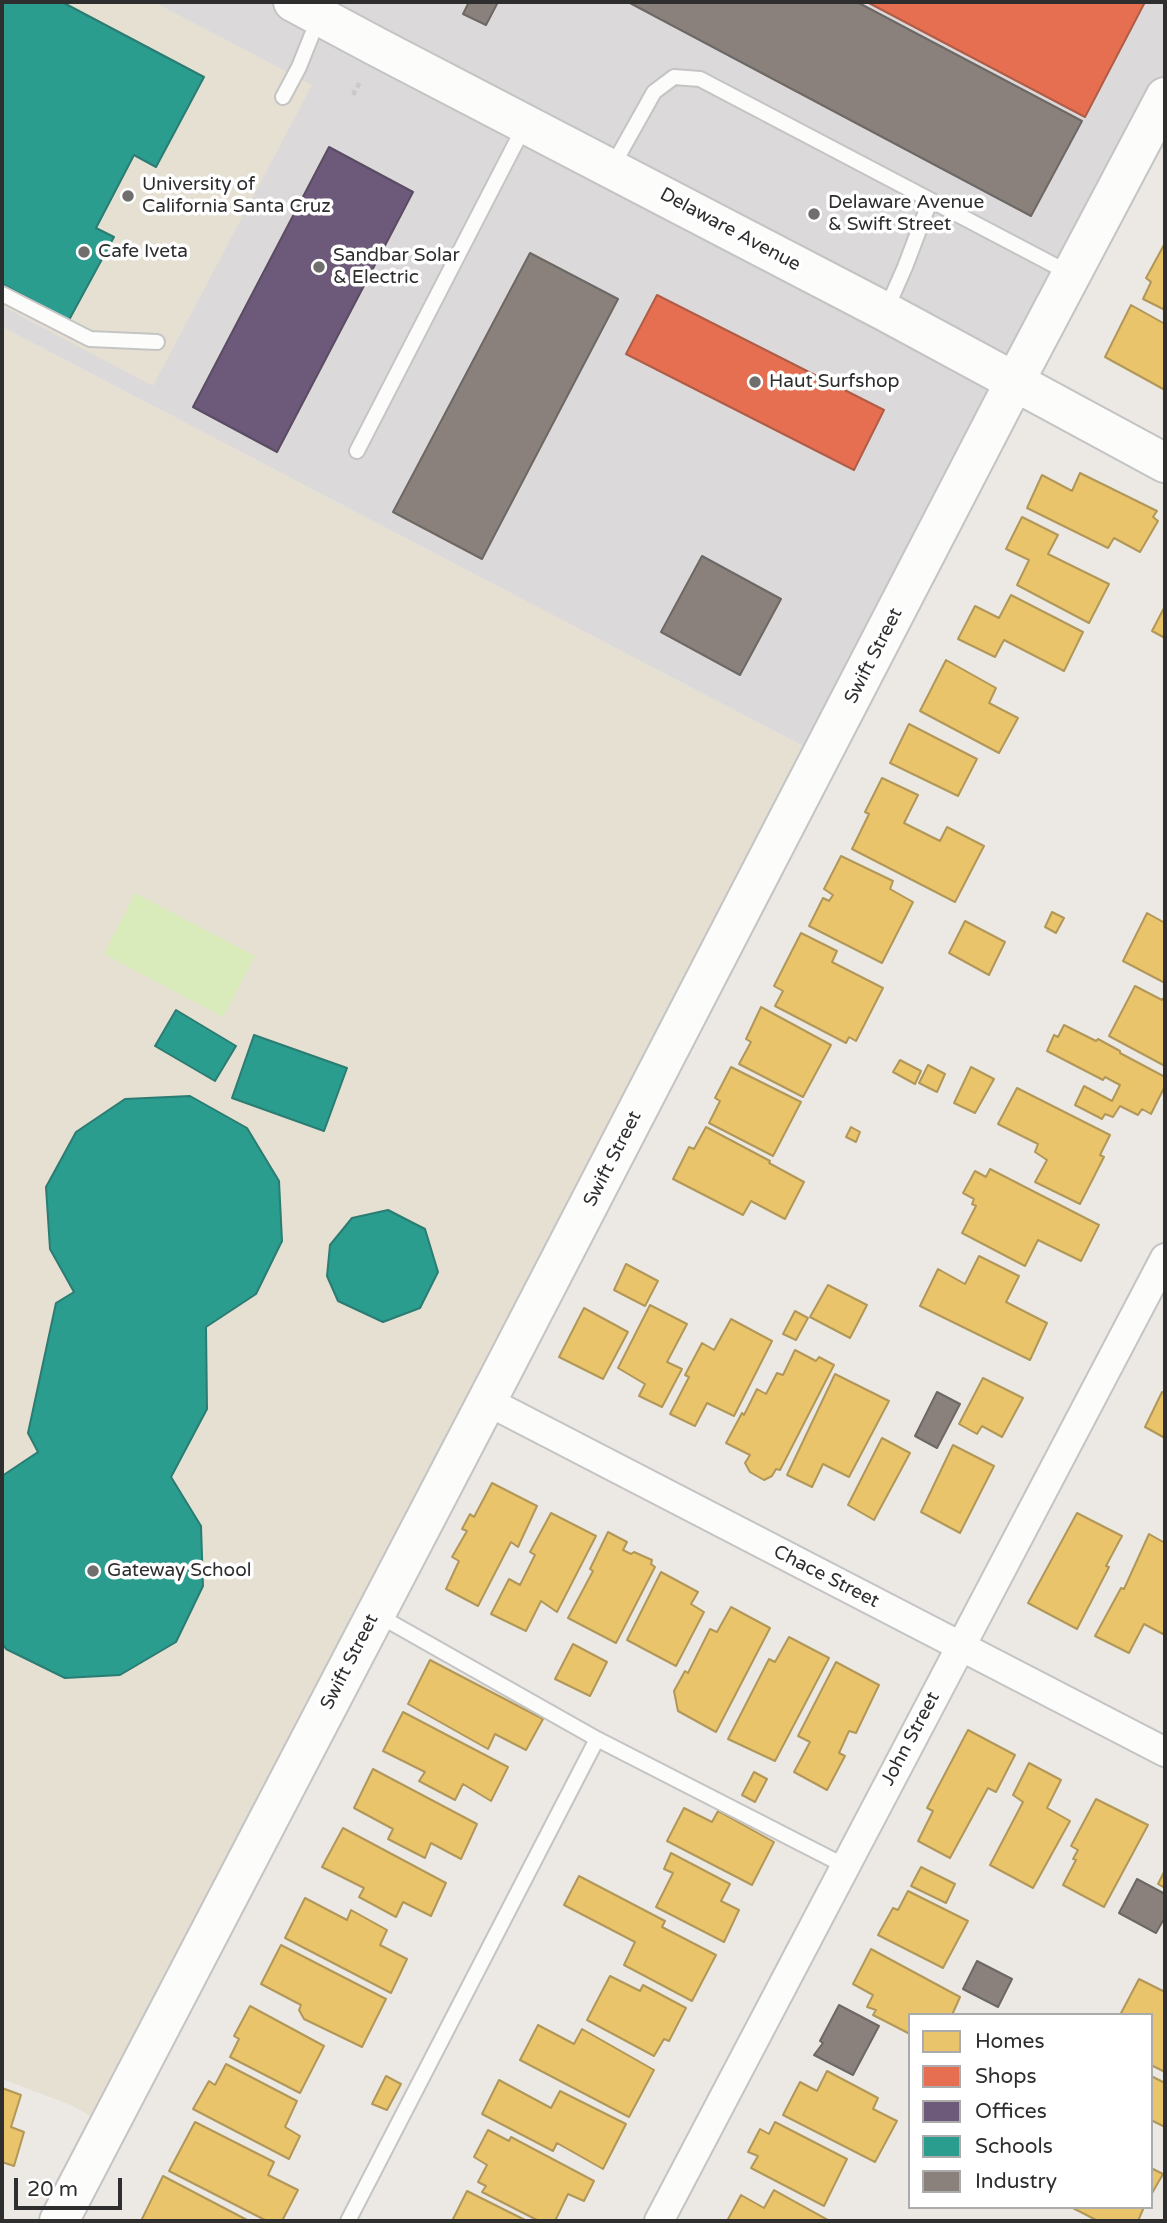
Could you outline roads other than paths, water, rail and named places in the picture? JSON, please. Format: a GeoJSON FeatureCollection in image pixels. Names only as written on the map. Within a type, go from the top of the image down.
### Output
{"type":"FeatureCollection","features":[{"type":"Feature","properties":{"kind":"street","name":"Delaware Avenue"},"geometry":{"type":"LineString","coordinates":[[306,9],[886,312],[1165,463]]}},
{"type":"Feature","properties":{"kind":"street","name":"Swift Street"},"geometry":{"type":"LineString","coordinates":[[59,2221],[1165,97]]}},
{"type":"Feature","properties":{"kind":"street","name":"John Street"},"geometry":{"type":"LineString","coordinates":[[659,2221],[1165,1258]]}},
{"type":"Feature","properties":{"kind":"street","name":"Chace Street"},"geometry":{"type":"LineString","coordinates":[[486,1401],[1165,1752]]}},
{"type":"Feature","properties":{"kind":"lane"},"geometry":{"type":"LineString","coordinates":[[283,97],[299,67],[306,9]]}},
{"type":"Feature","properties":{"kind":"lane"},"geometry":{"type":"LineString","coordinates":[[611,168],[654,92],[674,76],[700,79],[1072,275]]}},
{"type":"Feature","properties":{"kind":"lane"},"geometry":{"type":"LineString","coordinates":[[357,451],[526,123]]}},
{"type":"Feature","properties":{"kind":"lane"},"geometry":{"type":"LineString","coordinates":[[886,312],[930,201]]}},
{"type":"Feature","properties":{"kind":"lane"},"geometry":{"type":"LineString","coordinates":[[2,294],[90,339],[157,342]]}},
{"type":"Feature","properties":{"kind":"lane"},"geometry":{"type":"LineString","coordinates":[[374,1613],[597,1739],[845,1866]]}},
{"type":"Feature","properties":{"kind":"lane"},"geometry":{"type":"LineString","coordinates":[[348,2221],[597,1739]]}},
{"type":"Feature","properties":{"kind":"place","name":"University of California Santa Cruz"},"geometry":{"type":"Point","coordinates":[128,196]}},
{"type":"Feature","properties":{"kind":"place","name":"Delaware Avenue & Swift Street"},"geometry":{"type":"Point","coordinates":[814,214]}},
{"type":"Feature","properties":{"kind":"place","name":"Cafe Iveta"},"geometry":{"type":"Point","coordinates":[84,252]}},
{"type":"Feature","properties":{"kind":"place","name":"Sandbar Solar & Electric"},"geometry":{"type":"Point","coordinates":[319,267]}},
{"type":"Feature","properties":{"kind":"place","name":"Haut Surfshop"},"geometry":{"type":"Point","coordinates":[755,382]}},
{"type":"Feature","properties":{"kind":"place","name":"Gateway School"},"geometry":{"type":"Point","coordinates":[93,1571]}}]}
